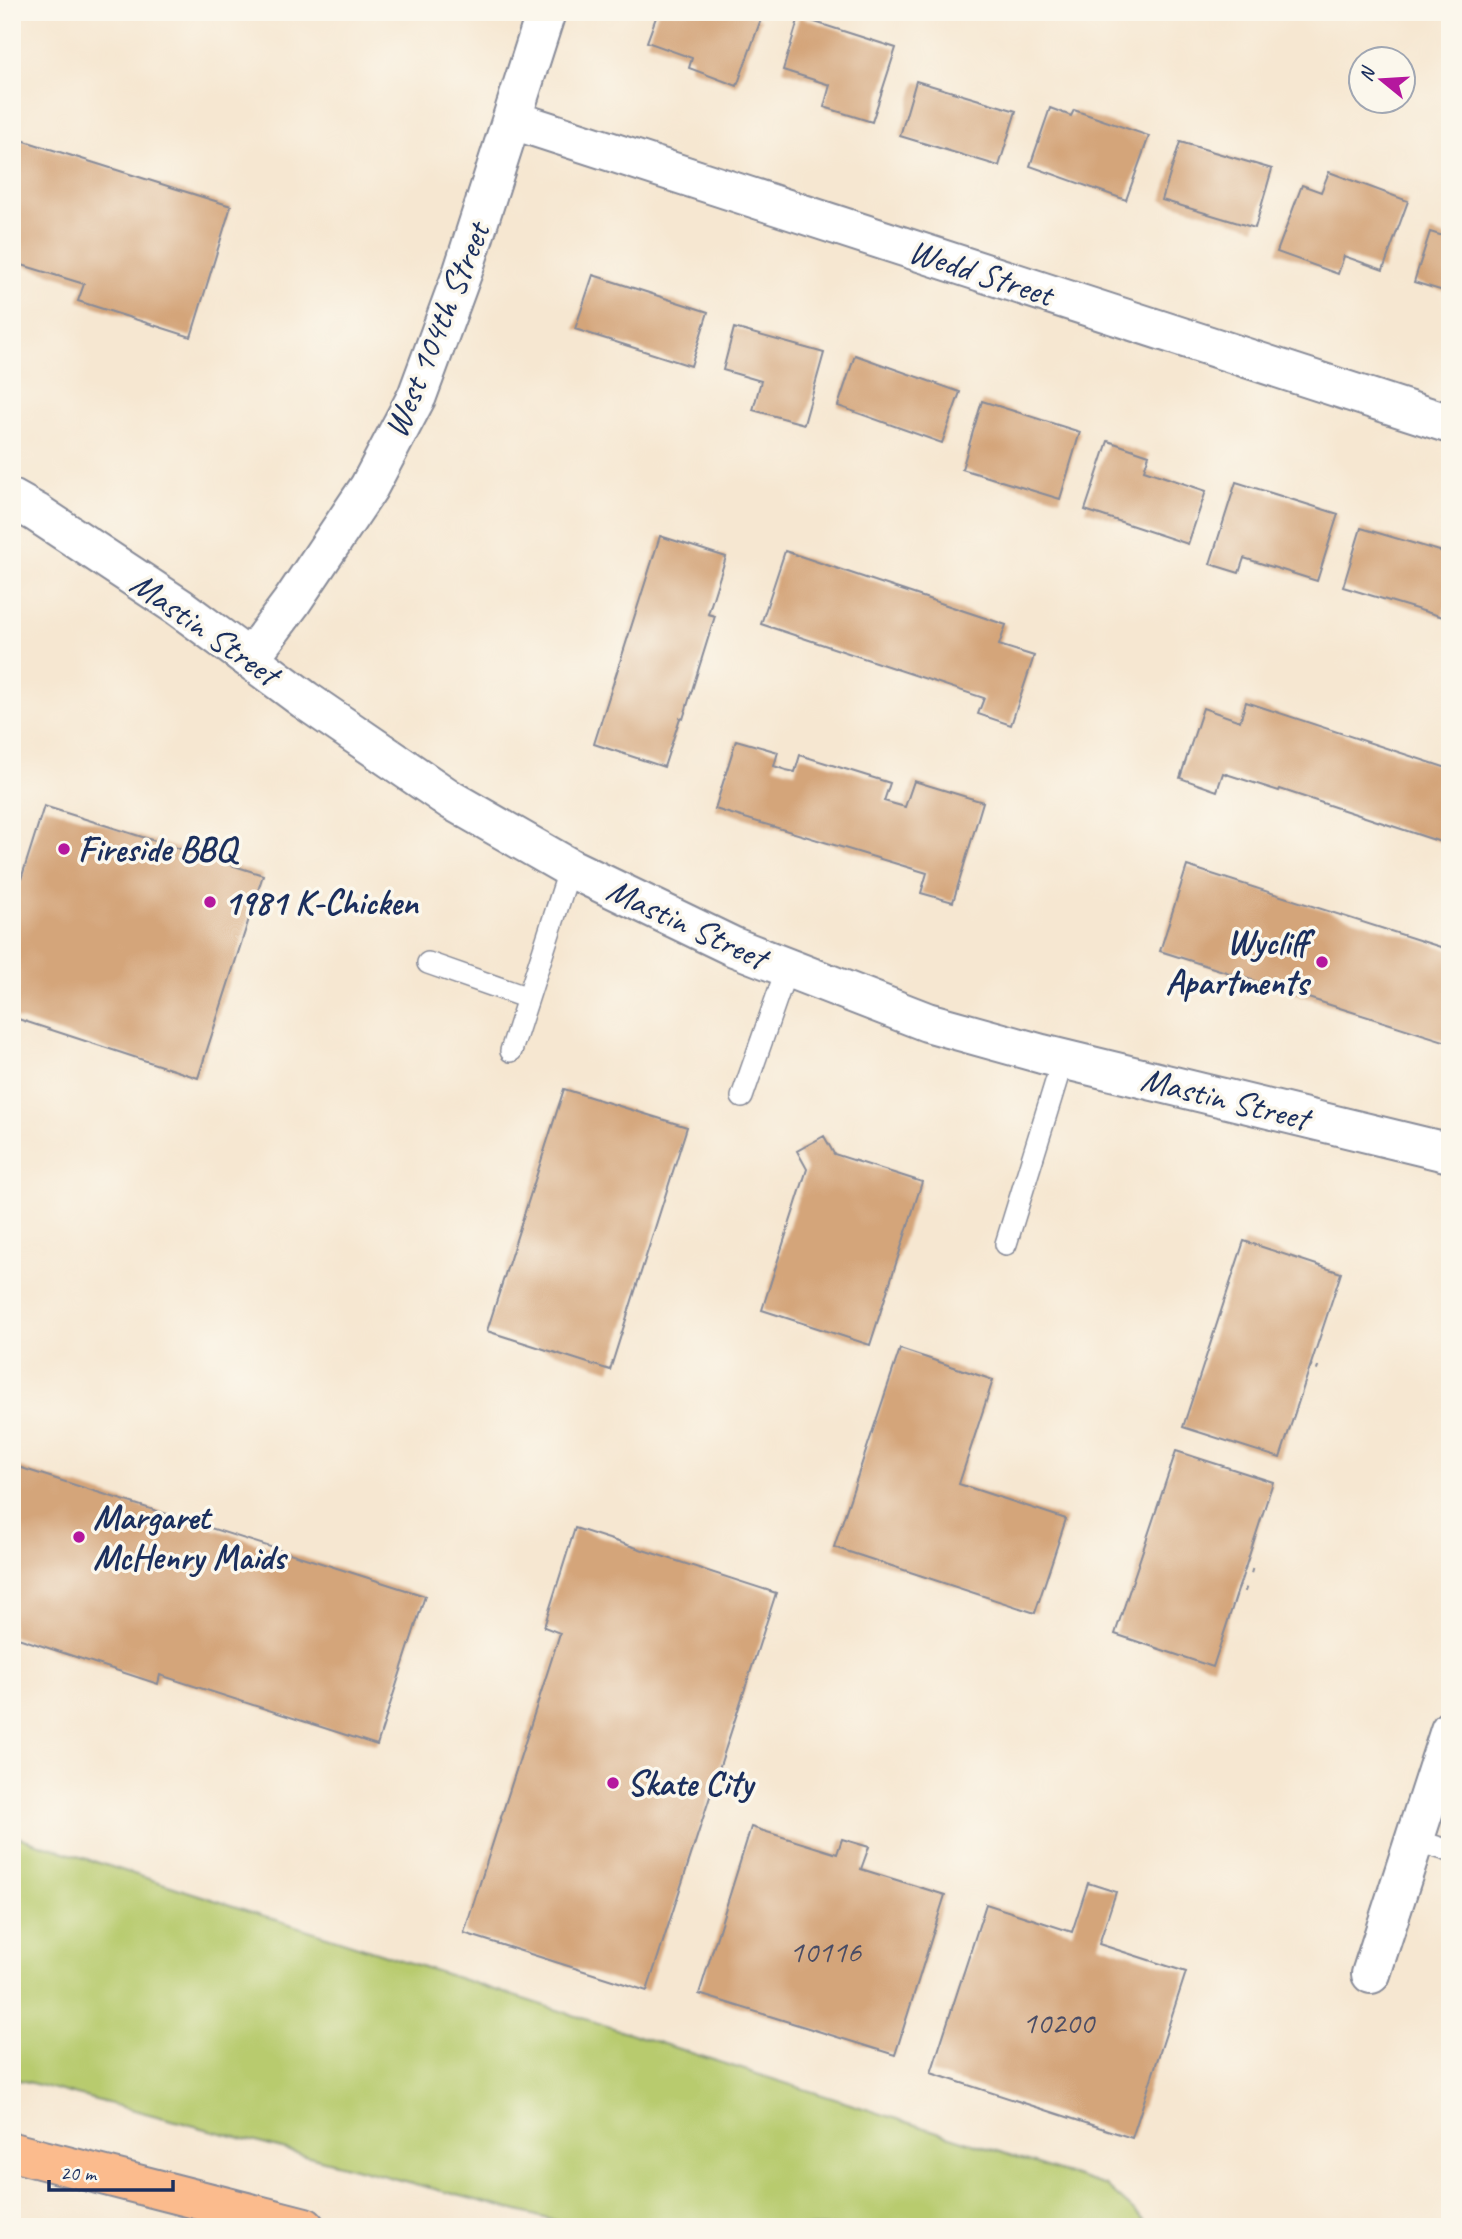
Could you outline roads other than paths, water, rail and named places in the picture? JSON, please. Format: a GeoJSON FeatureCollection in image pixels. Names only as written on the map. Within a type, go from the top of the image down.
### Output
{"type":"FeatureCollection","features":[{"type":"Feature","properties":{"kind":"highway"},"geometry":{"type":"LineString","coordinates":[[12,2152],[305,2227]]}},
{"type":"Feature","properties":{"kind":"street","name":"West 104th Street"},"geometry":{"type":"LineString","coordinates":[[250,658],[291,603],[369,486],[417,396],[463,271],[545,12]]}},
{"type":"Feature","properties":{"kind":"street","name":"Wedd Street"},"geometry":{"type":"LineString","coordinates":[[513,120],[1450,424]]}},
{"type":"Feature","properties":{"kind":"street","name":"Mastin Street"},"geometry":{"type":"LineString","coordinates":[[12,499],[179,607],[304,700],[451,800],[570,868],[734,947],[927,1022],[1063,1059],[1450,1153]]}},
{"type":"Feature","properties":{"kind":"street"},"geometry":{"type":"LineString","coordinates":[[1371,1974],[1450,1730]]}},
{"type":"Feature","properties":{"kind":"lane"},"geometry":{"type":"LineString","coordinates":[[511,1051],[570,868]]}},
{"type":"Feature","properties":{"kind":"lane"},"geometry":{"type":"LineString","coordinates":[[428,963],[528,998]]}},
{"type":"Feature","properties":{"kind":"lane"},"geometry":{"type":"LineString","coordinates":[[742,1097],[787,968]]}},
{"type":"Feature","properties":{"kind":"lane"},"geometry":{"type":"LineString","coordinates":[[1006,1244],[1063,1059]]}},
{"type":"Feature","properties":{"kind":"lane"},"geometry":{"type":"LineString","coordinates":[[1414,1840],[1450,1851]]}},
{"type":"Feature","properties":{"kind":"place","name":"Fireside BBQ"},"geometry":{"type":"Point","coordinates":[64,849]}},
{"type":"Feature","properties":{"kind":"place","name":"1981 K-Chicken"},"geometry":{"type":"Point","coordinates":[210,902]}},
{"type":"Feature","properties":{"kind":"place","name":"Wycliff Apartments"},"geometry":{"type":"Point","coordinates":[1322,962]}},
{"type":"Feature","properties":{"kind":"place","name":"Margaret McHenry Maids"},"geometry":{"type":"Point","coordinates":[79,1537]}},
{"type":"Feature","properties":{"kind":"place","name":"Skate City"},"geometry":{"type":"Point","coordinates":[613,1783]}}]}
